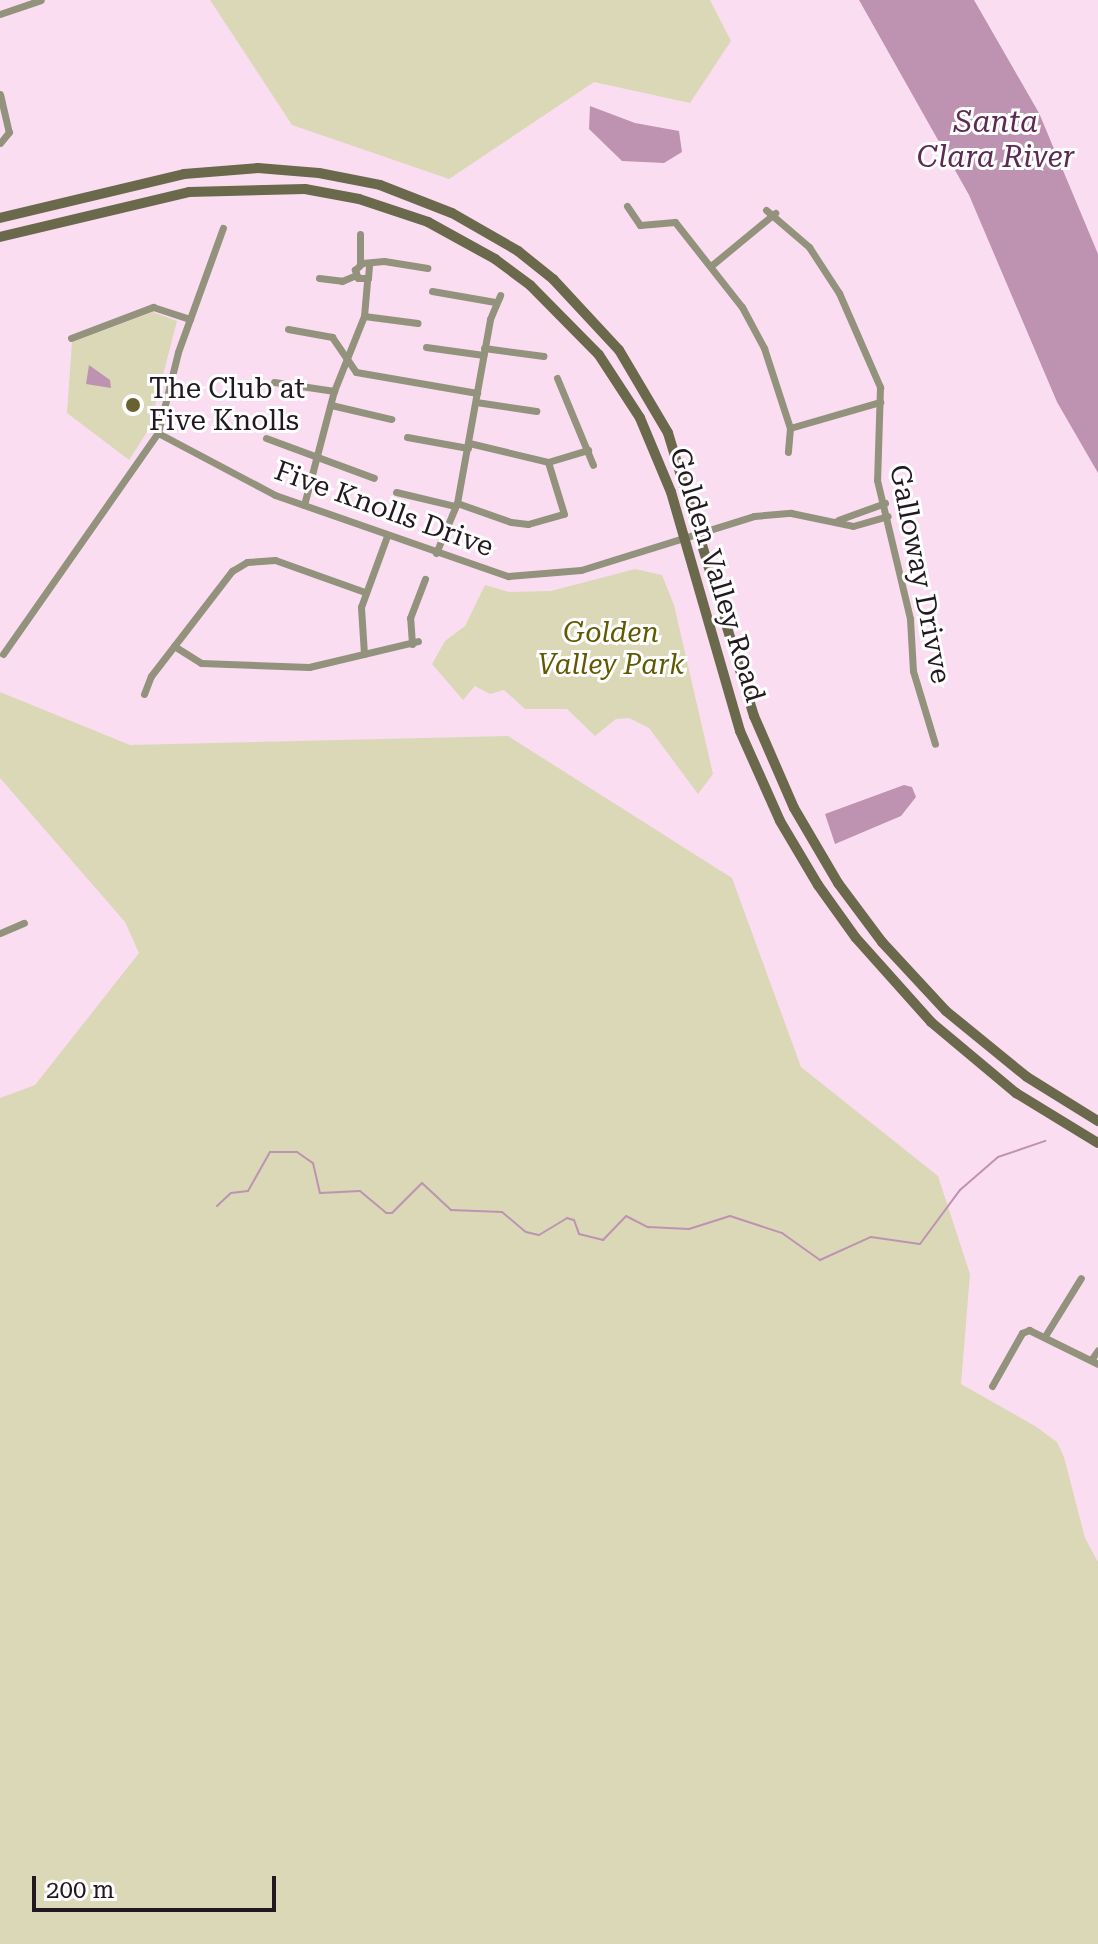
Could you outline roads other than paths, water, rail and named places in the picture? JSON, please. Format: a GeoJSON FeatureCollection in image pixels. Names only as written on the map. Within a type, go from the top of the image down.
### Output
{"type":"FeatureCollection","features":[{"type":"Feature","properties":{"kind":"main road","name":"Golden Valley Road"},"geometry":{"type":"LineString","coordinates":[[0,218],[164,177],[258,168],[347,177],[452,213],[518,251],[553,279],[619,350],[668,433],[763,738],[794,808],[838,883],[882,942],[946,1011],[1027,1077],[1098,1121]]}},
{"type":"Feature","properties":{"kind":"main road","name":"Golden Valley Road"},"geometry":{"type":"LineString","coordinates":[[0,237],[154,199],[238,187],[335,194],[428,222],[495,259],[530,285],[599,355],[650,439],[684,537],[740,731],[780,821],[818,885],[856,938],[931,1022],[1016,1093],[1098,1143]]}},
{"type":"Feature","properties":{"kind":"street"},"geometry":{"type":"LineString","coordinates":[[0,14],[41,0]]}},
{"type":"Feature","properties":{"kind":"street"},"geometry":{"type":"LineString","coordinates":[[0,94],[9,132],[0,143]]}},
{"type":"Feature","properties":{"kind":"street"},"geometry":{"type":"LineString","coordinates":[[627,206],[640,225],[675,222],[712,265],[755,327],[790,428],[788,452]]}},
{"type":"Feature","properties":{"kind":"street","name":"Galloway Drivve"},"geometry":{"type":"LineString","coordinates":[[712,265],[770,211],[809,247],[839,293],[871,359],[880,402],[875,456],[910,619],[913,671],[935,744]]}},
{"type":"Feature","properties":{"kind":"street"},"geometry":{"type":"LineString","coordinates":[[3,654],[158,433],[190,319],[223,228]]}},
{"type":"Feature","properties":{"kind":"street"},"geometry":{"type":"LineString","coordinates":[[304,505],[320,458],[334,391],[364,316],[367,278],[360,234]]}},
{"type":"Feature","properties":{"kind":"street"},"geometry":{"type":"LineString","coordinates":[[319,278],[346,281],[365,265],[384,261],[427,268]]}},
{"type":"Feature","properties":{"kind":"street"},"geometry":{"type":"LineString","coordinates":[[356,275],[367,278]]}},
{"type":"Feature","properties":{"kind":"street"},"geometry":{"type":"LineString","coordinates":[[432,291],[498,299],[484,352],[456,504],[436,553]]}},
{"type":"Feature","properties":{"kind":"street"},"geometry":{"type":"LineString","coordinates":[[71,338],[153,307],[190,319]]}},
{"type":"Feature","properties":{"kind":"street"},"geometry":{"type":"LineString","coordinates":[[364,316],[418,323]]}},
{"type":"Feature","properties":{"kind":"street"},"geometry":{"type":"LineString","coordinates":[[288,329],[332,337],[356,372],[477,393]]}},
{"type":"Feature","properties":{"kind":"street"},"geometry":{"type":"LineString","coordinates":[[426,347],[543,356]]}},
{"type":"Feature","properties":{"kind":"street"},"geometry":{"type":"LineString","coordinates":[[557,378],[593,465]]}},
{"type":"Feature","properties":{"kind":"street"},"geometry":{"type":"LineString","coordinates":[[274,382],[334,391]]}},
{"type":"Feature","properties":{"kind":"street"},"geometry":{"type":"LineString","coordinates":[[476,402],[536,411]]}},
{"type":"Feature","properties":{"kind":"street"},"geometry":{"type":"LineString","coordinates":[[790,428],[880,402]]}},
{"type":"Feature","properties":{"kind":"street"},"geometry":{"type":"LineString","coordinates":[[331,405],[391,419]]}},
{"type":"Feature","properties":{"kind":"street","name":"Five Knolls Drive"},"geometry":{"type":"LineString","coordinates":[[158,433],[238,478],[304,505],[480,570],[533,578],[581,570],[701,532],[773,514],[838,520],[853,526],[888,516]]}},
{"type":"Feature","properties":{"kind":"street"},"geometry":{"type":"LineString","coordinates":[[407,437],[548,462],[588,450]]}},
{"type":"Feature","properties":{"kind":"street"},"geometry":{"type":"LineString","coordinates":[[266,438],[374,478]]}},
{"type":"Feature","properties":{"kind":"street"},"geometry":{"type":"LineString","coordinates":[[396,492],[456,504],[511,522],[528,524],[564,514],[548,462]]}},
{"type":"Feature","properties":{"kind":"street"},"geometry":{"type":"LineString","coordinates":[[838,520],[885,503]]}},
{"type":"Feature","properties":{"kind":"street"},"geometry":{"type":"LineString","coordinates":[[364,654],[360,627],[365,592],[387,536]]}},
{"type":"Feature","properties":{"kind":"street"},"geometry":{"type":"LineString","coordinates":[[144,694],[151,676],[232,571],[247,562],[275,560],[365,592]]}},
{"type":"Feature","properties":{"kind":"street"},"geometry":{"type":"LineString","coordinates":[[174,646],[201,663],[309,667],[415,643],[410,618],[425,579]]}},
{"type":"Feature","properties":{"kind":"street"},"geometry":{"type":"LineString","coordinates":[[0,933],[24,923]]}},
{"type":"Feature","properties":{"kind":"street"},"geometry":{"type":"LineString","coordinates":[[1045,1336],[1081,1278]]}},
{"type":"Feature","properties":{"kind":"street"},"geometry":{"type":"LineString","coordinates":[[992,1386],[1022,1333],[1029,1330],[1095,1362],[1098,1350]]}},
{"type":"Feature","properties":{"kind":"water","name":"Santa Clara River"},"geometry":{"type":"Polygon","coordinates":[[[859,0],[974,0],[1039,113],[1098,254],[1098,473],[1057,402],[969,195],[859,0]]]}},
{"type":"Feature","properties":{"kind":"water"},"geometry":{"type":"Polygon","coordinates":[[[590,106],[635,123],[679,131],[682,152],[664,163],[622,161],[589,129],[590,106]]]}},
{"type":"Feature","properties":{"kind":"water"},"geometry":{"type":"Polygon","coordinates":[[[89,365],[110,380],[111,388],[86,384],[89,365]]]}},
{"type":"Feature","properties":{"kind":"water"},"geometry":{"type":"Polygon","coordinates":[[[904,785],[912,787],[916,797],[901,816],[835,844],[825,814],[904,785]]]}},
{"type":"Feature","properties":{"kind":"waterway"},"geometry":{"type":"LineString","coordinates":[[217,1206],[231,1193],[248,1191],[270,1152],[297,1152],[313,1163],[320,1193],[360,1191],[386,1213],[392,1213],[422,1183],[451,1210],[502,1212],[526,1232],[539,1235],[567,1218],[574,1220],[579,1234],[603,1240],[626,1216],[648,1227],[689,1229],[730,1216],[782,1233],[820,1260],[871,1237],[920,1244],[960,1190],[998,1157],[1045,1141]]}},
{"type":"Feature","properties":{"kind":"place","name":"The Club at Five Knolls"},"geometry":{"type":"Point","coordinates":[133,405]}},
{"type":"Feature","properties":{"kind":"park label","name":"Golden Valley Park"},"geometry":{"type":"Point","coordinates":[611,649]}}]}
